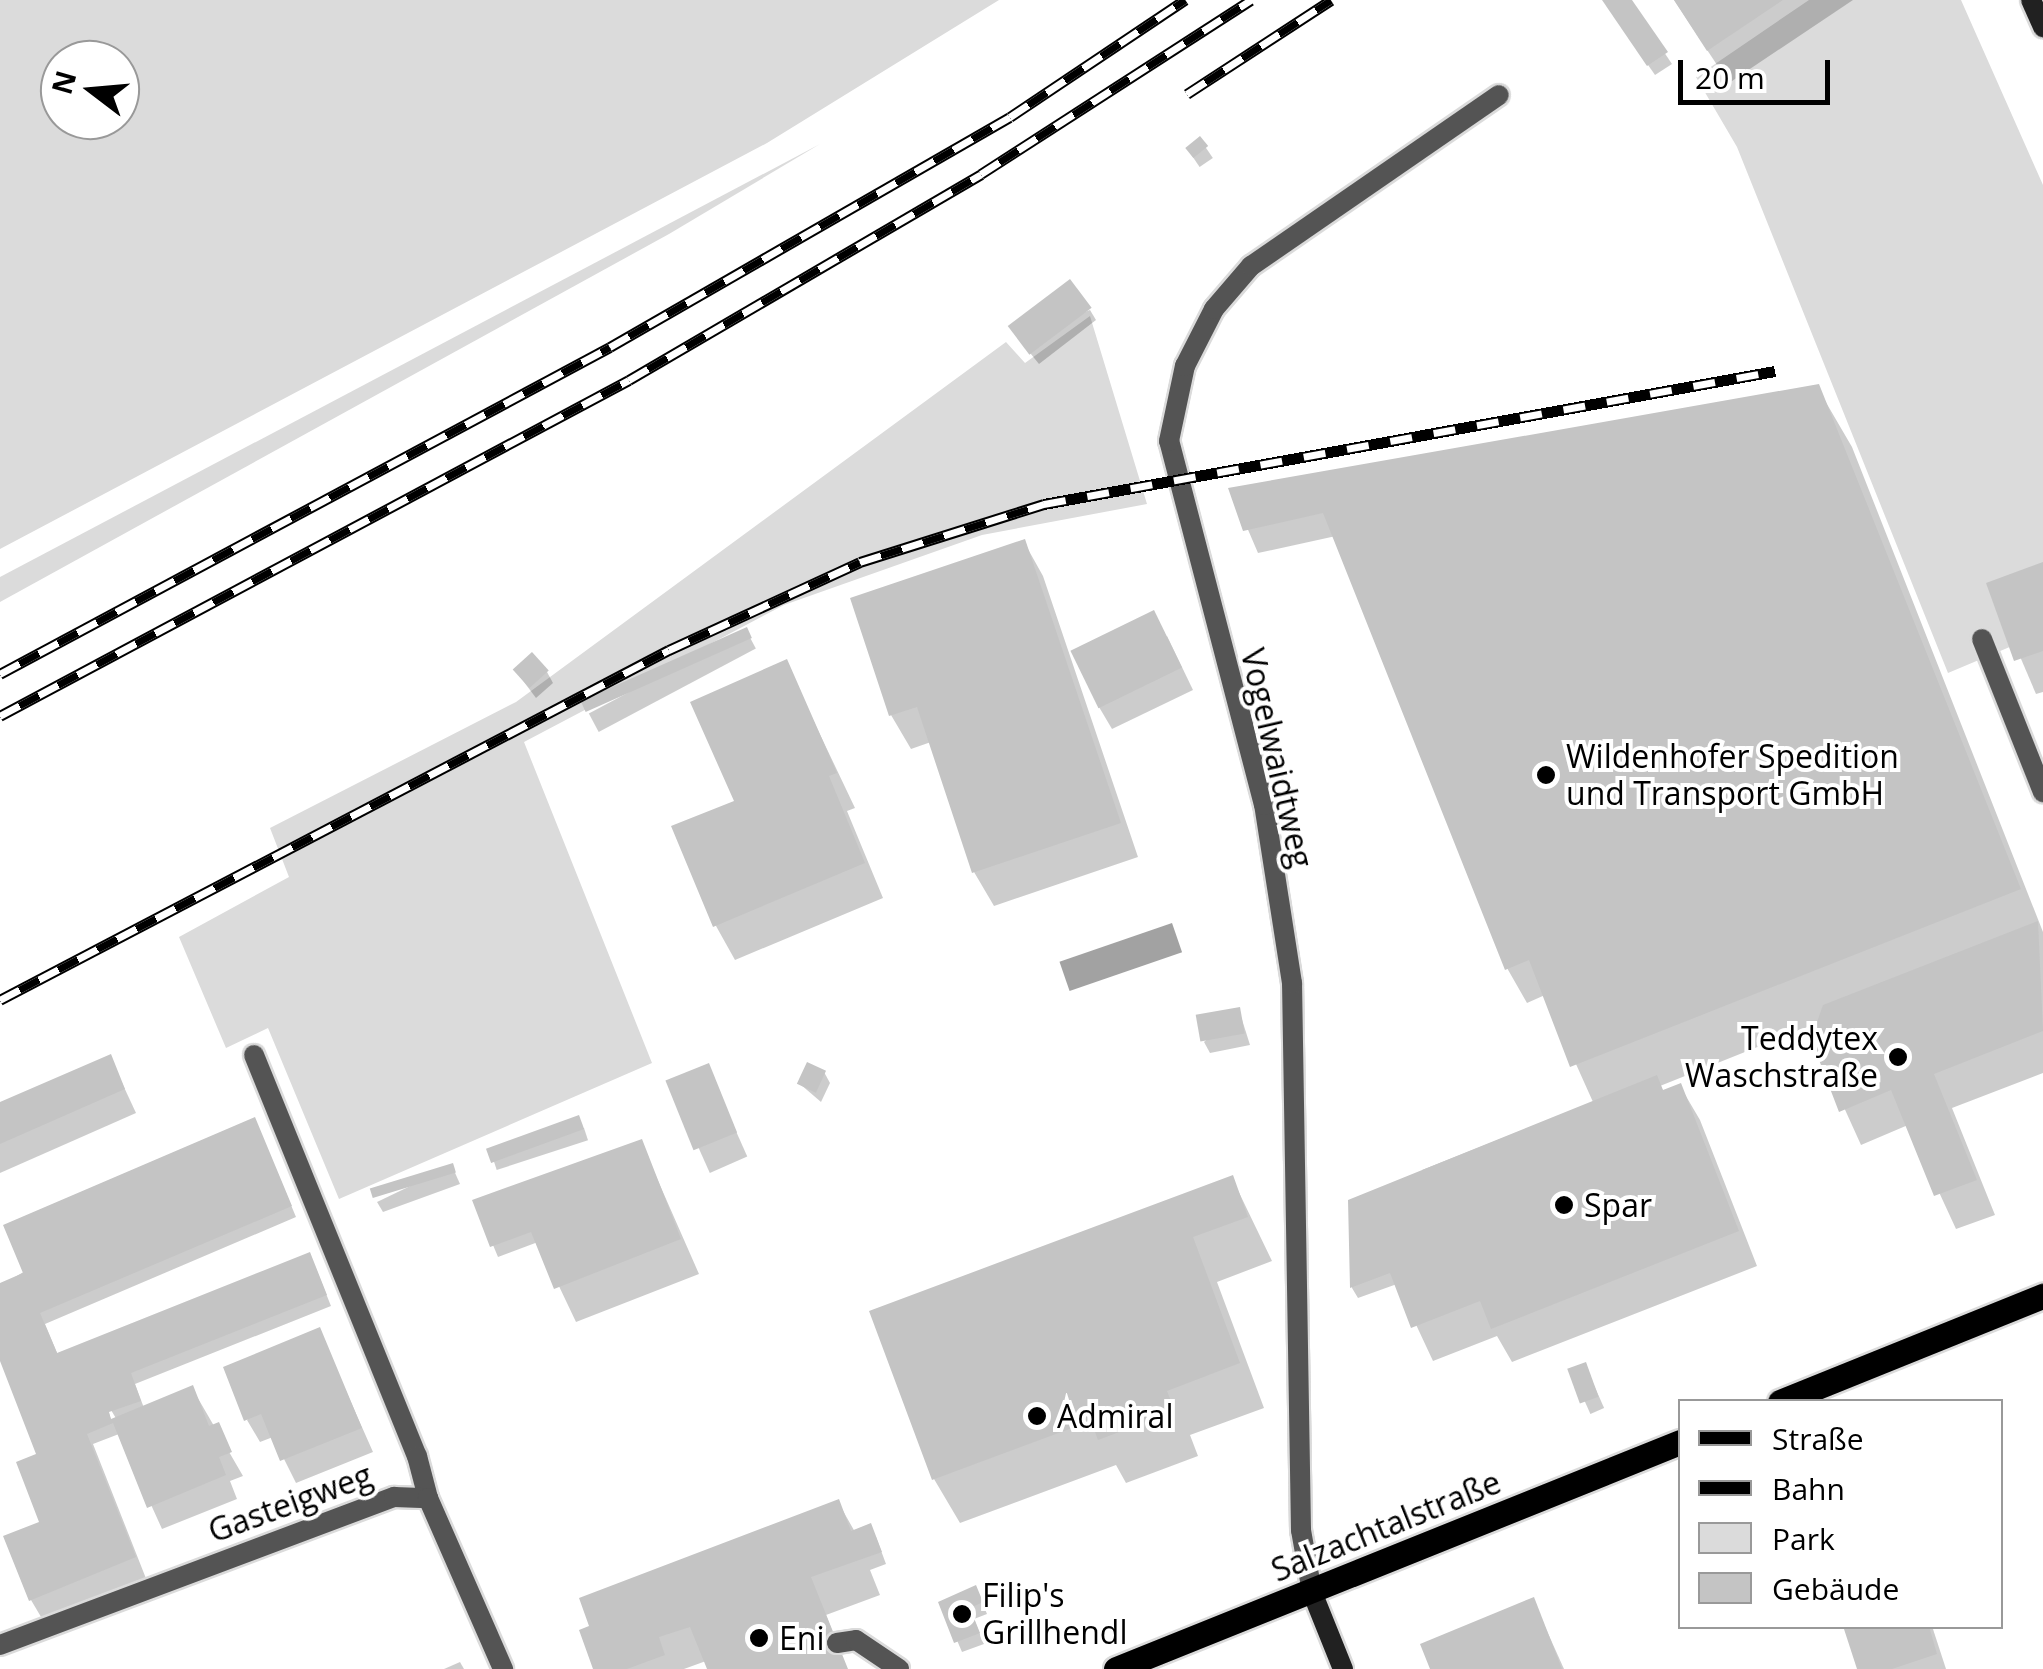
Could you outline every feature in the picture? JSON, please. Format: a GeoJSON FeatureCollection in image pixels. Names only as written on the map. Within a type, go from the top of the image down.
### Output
{"type":"FeatureCollection","features":[{"type":"Feature","properties":{"kind":"main road"},"geometry":{"type":"LineString","coordinates":[[1787,1399],[2043,1296]]}},
{"type":"Feature","properties":{"kind":"main road","name":"Salzachtalstraße"},"geometry":{"type":"LineString","coordinates":[[1116,1669],[1678,1443]]}},
{"type":"Feature","properties":{"kind":"street"},"geometry":{"type":"LineString","coordinates":[[2031,0],[2043,27]]}},
{"type":"Feature","properties":{"kind":"street","name":"Vogelwaidtweg"},"geometry":{"type":"LineString","coordinates":[[1312,1592],[1301,1530],[1292,983],[1264,805],[1170,441],[1185,366],[1214,310],[1252,266],[1499,95]]}},
{"type":"Feature","properties":{"kind":"street"},"geometry":{"type":"LineString","coordinates":[[1982,638],[2043,792]]}},
{"type":"Feature","properties":{"kind":"street"},"geometry":{"type":"LineString","coordinates":[[254,1055],[428,1498],[503,1669]]}},
{"type":"Feature","properties":{"kind":"street","name":"Gasteigweg"},"geometry":{"type":"LineString","coordinates":[[0,1645],[394,1497],[428,1498]]}},
{"type":"Feature","properties":{"kind":"street"},"geometry":{"type":"LineString","coordinates":[[1312,1592],[1343,1669]]}},
{"type":"Feature","properties":{"kind":"street"},"geometry":{"type":"LineString","coordinates":[[837,1643],[856,1640],[898,1669]]}},
{"type":"Feature","properties":{"kind":"green space"},"geometry":{"type":"Polygon","coordinates":[[[0,0],[999,0],[767,143],[0,549],[0,0]]]}},
{"type":"Feature","properties":{"kind":"green space"},"geometry":{"type":"Polygon","coordinates":[[[1809,0],[1961,0],[2043,185],[2043,633],[1948,673],[1737,147],[1696,77],[1809,0]]]}},
{"type":"Feature","properties":{"kind":"green space"},"geometry":{"type":"Polygon","coordinates":[[[820,144],[669,234],[0,602],[0,577],[820,144]]]}},
{"type":"Feature","properties":{"kind":"green space"},"geometry":{"type":"Polygon","coordinates":[[[1090,316],[1147,504],[982,535],[784,605],[524,742],[652,1063],[339,1199],[268,1028],[226,1048],[179,937],[289,877],[270,828],[516,702],[1006,342],[1025,363],[1090,316]]]}},
{"type":"Feature","properties":{"kind":"shaded area"},"geometry":{"type":"Polygon","coordinates":[[[1172,923],[1182,952],[1070,991],[1059,962],[1172,923]]]}},
{"type":"Feature","properties":{"kind":"building"},"geometry":{"type":"Polygon","coordinates":[[[1602,0],[1632,0],[1668,52],[1647,66],[1602,0]]]}},
{"type":"Feature","properties":{"kind":"building"},"geometry":{"type":"Polygon","coordinates":[[[1674,0],[1783,0],[1707,51],[1674,0]]]}},
{"type":"Feature","properties":{"kind":"building"},"geometry":{"type":"Polygon","coordinates":[[[1200,136],[1208,146],[1193,158],[1185,148],[1200,136]]]}},
{"type":"Feature","properties":{"kind":"building"},"geometry":{"type":"Polygon","coordinates":[[[1070,279],[1092,308],[1029,355],[1008,326],[1070,279]]]}},
{"type":"Feature","properties":{"kind":"building"},"geometry":{"type":"Polygon","coordinates":[[[1819,384],[2021,889],[1570,1067],[1529,960],[1505,970],[1323,513],[1243,531],[1228,488],[1819,384]]]}},
{"type":"Feature","properties":{"kind":"building"},"geometry":{"type":"Polygon","coordinates":[[[1025,539],[1121,823],[972,873],[917,707],[889,716],[850,598],[1025,539]]]}},
{"type":"Feature","properties":{"kind":"building"},"geometry":{"type":"Polygon","coordinates":[[[2043,562],[2043,651],[2014,661],[1986,583],[2043,562]]]}},
{"type":"Feature","properties":{"kind":"building"},"geometry":{"type":"Polygon","coordinates":[[[1154,610],[1182,668],[1098,708],[1070,651],[1154,610]]]}},
{"type":"Feature","properties":{"kind":"building"},"geometry":{"type":"Polygon","coordinates":[[[747,627],[752,638],[586,712],[581,701],[747,627]]]}},
{"type":"Feature","properties":{"kind":"building"},"geometry":{"type":"Polygon","coordinates":[[[532,652],[549,671],[529,688],[513,669],[532,652]]]}},
{"type":"Feature","properties":{"kind":"building"},"geometry":{"type":"Polygon","coordinates":[[[787,659],[837,773],[829,776],[865,863],[713,927],[671,826],[734,801],[690,702],[787,659]]]}},
{"type":"Feature","properties":{"kind":"building","name":"Teddytex Waschstraße"},"geometry":{"type":"Polygon","coordinates":[[[2038,921],[2043,1031],[1934,1074],[1977,1180],[1934,1196],[1891,1090],[1839,1112],[1811,1039],[1823,1005],[2038,921]]]}},
{"type":"Feature","properties":{"kind":"building"},"geometry":{"type":"Polygon","coordinates":[[[1240,1007],[1245,1034],[1200,1041],[1196,1015],[1240,1007]]]}},
{"type":"Feature","properties":{"kind":"building"},"geometry":{"type":"Polygon","coordinates":[[[111,1054],[125,1089],[0,1144],[0,1102],[111,1054]]]}},
{"type":"Feature","properties":{"kind":"building"},"geometry":{"type":"Polygon","coordinates":[[[807,1062],[826,1071],[816,1093],[797,1084],[807,1062]]]}},
{"type":"Feature","properties":{"kind":"building"},"geometry":{"type":"Polygon","coordinates":[[[709,1063],[737,1133],[694,1150],[665,1081],[709,1063]]]}},
{"type":"Feature","properties":{"kind":"building","name":"Spar"},"geometry":{"type":"Polygon","coordinates":[[[1657,1075],[1663,1090],[1681,1083],[1739,1231],[1491,1329],[1480,1301],[1411,1328],[1390,1273],[1350,1288],[1348,1200],[1657,1075]]]}},
{"type":"Feature","properties":{"kind":"building"},"geometry":{"type":"Polygon","coordinates":[[[579,1115],[584,1129],[491,1163],[486,1149],[579,1115]]]}},
{"type":"Feature","properties":{"kind":"building"},"geometry":{"type":"Polygon","coordinates":[[[255,1117],[292,1206],[40,1313],[57,1353],[310,1252],[327,1295],[131,1373],[141,1401],[109,1412],[111,1419],[193,1385],[209,1426],[219,1422],[232,1452],[219,1457],[226,1475],[147,1508],[113,1423],[87,1434],[136,1557],[29,1601],[3,1536],[39,1522],[16,1462],[36,1454],[0,1361],[0,1283],[23,1273],[3,1225],[255,1117]]]}},
{"type":"Feature","properties":{"kind":"building"},"geometry":{"type":"Polygon","coordinates":[[[642,1139],[681,1239],[554,1289],[531,1232],[490,1247],[472,1200],[642,1139]]]}},
{"type":"Feature","properties":{"kind":"building"},"geometry":{"type":"Polygon","coordinates":[[[453,1163],[456,1173],[373,1198],[370,1188],[453,1163]]]}},
{"type":"Feature","properties":{"kind":"building"},"geometry":{"type":"Polygon","coordinates":[[[1233,1175],[1248,1217],[1193,1237],[1240,1363],[1167,1391],[1175,1411],[1098,1440],[1091,1421],[932,1480],[869,1311],[1233,1175]]]}},
{"type":"Feature","properties":{"kind":"building"},"geometry":{"type":"Polygon","coordinates":[[[320,1327],[362,1428],[280,1461],[261,1414],[244,1421],[223,1367],[320,1327]]]}},
{"type":"Feature","properties":{"kind":"building"},"geometry":{"type":"Polygon","coordinates":[[[1586,1362],[1599,1397],[1580,1404],[1567,1369],[1586,1362]]]}},
{"type":"Feature","properties":{"kind":"building"},"geometry":{"type":"Polygon","coordinates":[[[839,1499],[851,1531],[871,1523],[882,1552],[811,1577],[848,1669],[707,1669],[690,1627],[659,1637],[665,1655],[627,1669],[593,1669],[579,1630],[589,1626],[579,1598],[839,1499]]]}},
{"type":"Feature","properties":{"kind":"building"},"geometry":{"type":"Polygon","coordinates":[[[976,1585],[983,1602],[970,1608],[980,1633],[954,1643],[938,1602],[976,1585]]]}},
{"type":"Feature","properties":{"kind":"building"},"geometry":{"type":"Polygon","coordinates":[[[1534,1597],[1562,1669],[1430,1669],[1420,1644],[1534,1597]]]}},
{"type":"Feature","properties":{"kind":"building"},"geometry":{"type":"Polygon","coordinates":[[[1844,1629],[1930,1629],[1937,1654],[1892,1669],[1857,1669],[1844,1629]]]}},
{"type":"Feature","properties":{"kind":"railway"},"geometry":{"type":"LineString","coordinates":[[0,674],[610,347],[1010,117],[1185,0]]}},
{"type":"Feature","properties":{"kind":"railway"},"geometry":{"type":"LineString","coordinates":[[0,716],[629,380],[981,174],[1251,0]]}},
{"type":"Feature","properties":{"kind":"railway"},"geometry":{"type":"LineString","coordinates":[[1187,94],[1331,0]]}},
{"type":"Feature","properties":{"kind":"railway"},"geometry":{"type":"LineString","coordinates":[[0,1000],[669,650],[860,562],[1044,504],[1775,371]]}},
{"type":"Feature","properties":{"kind":"place","name":"Wildenhofer Spedition und Transport GmbH"},"geometry":{"type":"Point","coordinates":[1546,775]}},
{"type":"Feature","properties":{"kind":"place","name":"Teddytex Waschstraße"},"geometry":{"type":"Point","coordinates":[1898,1057]}},
{"type":"Feature","properties":{"kind":"place","name":"Spar"},"geometry":{"type":"Point","coordinates":[1564,1205]}},
{"type":"Feature","properties":{"kind":"place","name":"Admiral"},"geometry":{"type":"Point","coordinates":[1037,1416]}},
{"type":"Feature","properties":{"kind":"place","name":"Filip's Grillhendl"},"geometry":{"type":"Point","coordinates":[962,1614]}},
{"type":"Feature","properties":{"kind":"place","name":"Eni"},"geometry":{"type":"Point","coordinates":[759,1638]}}]}
